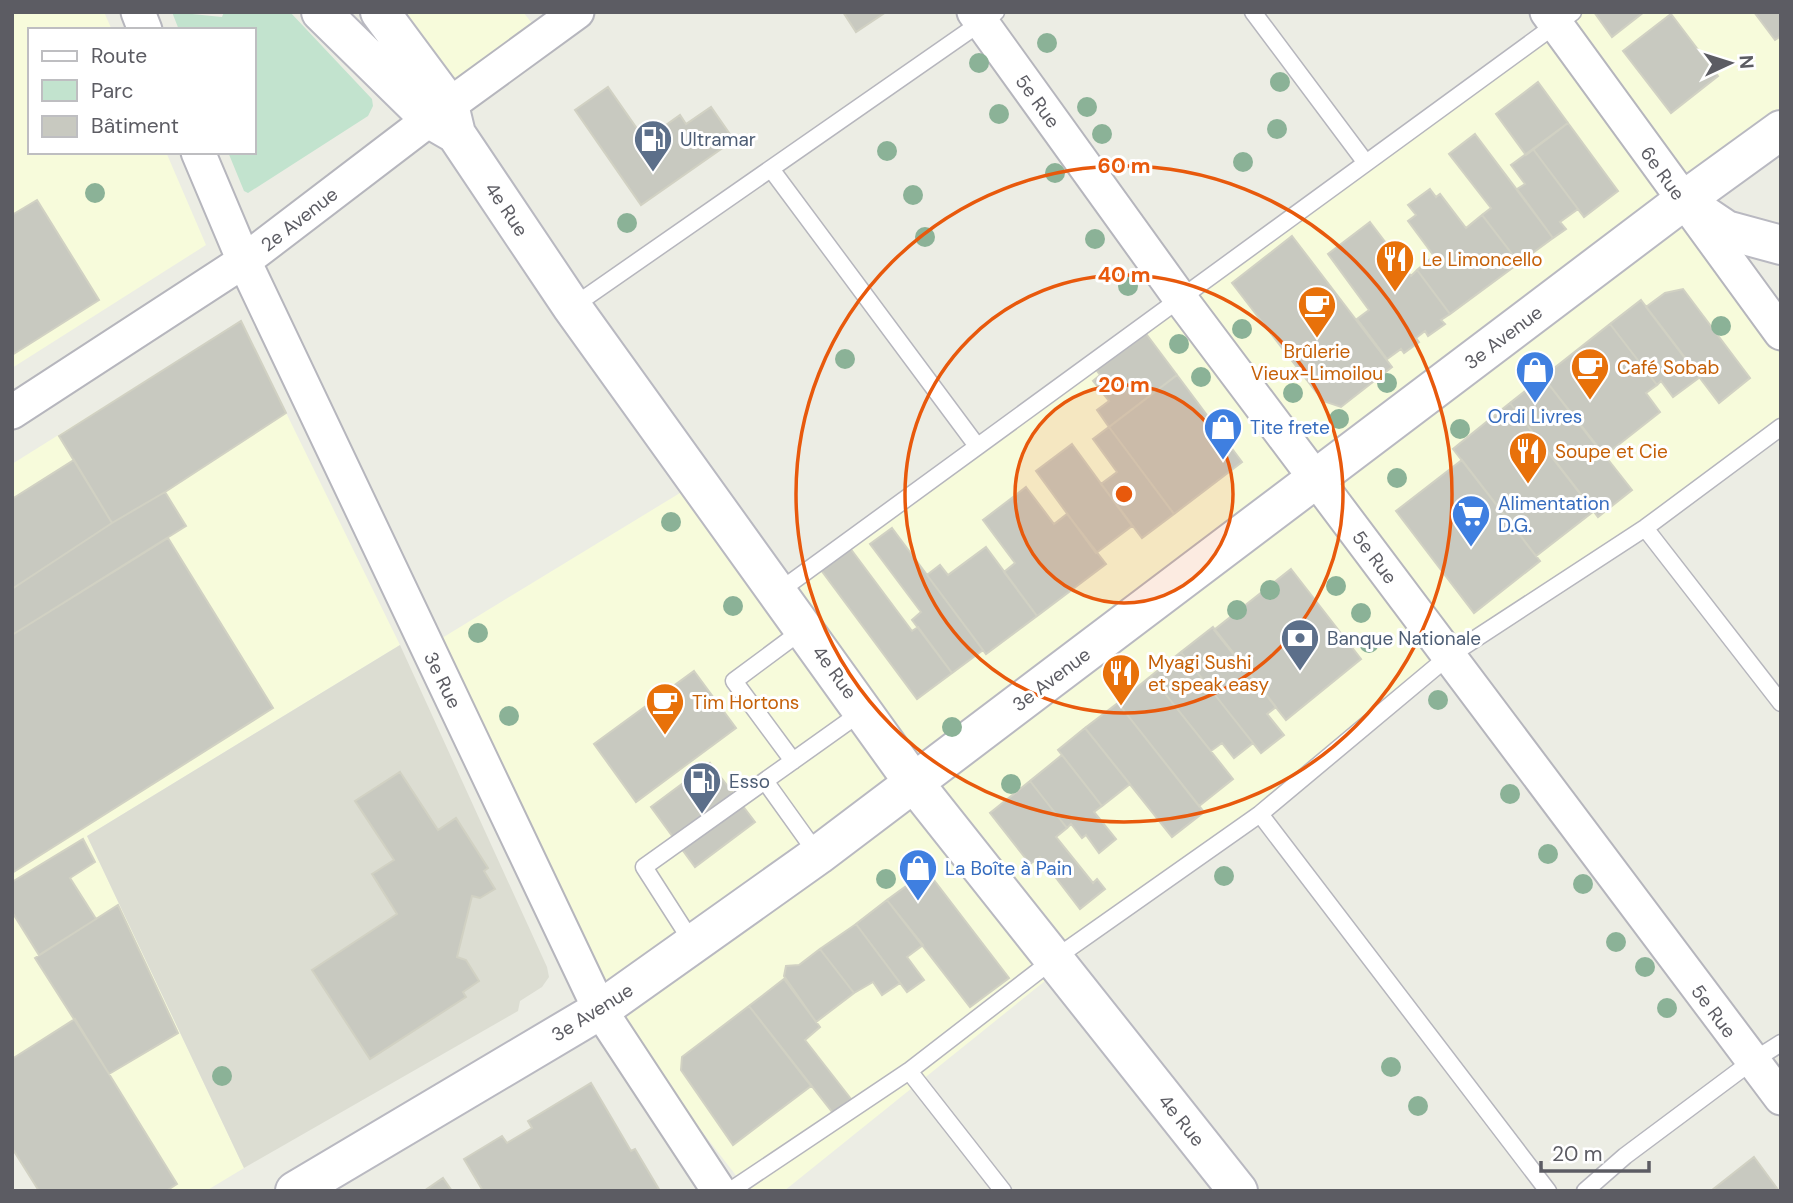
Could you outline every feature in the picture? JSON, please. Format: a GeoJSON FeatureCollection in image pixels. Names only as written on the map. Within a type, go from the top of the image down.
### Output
{"type":"FeatureCollection","features":[{"type":"Feature","properties":{"kind":"street","name":"4e Rue"},"geometry":{"type":"LineString","coordinates":[[321,12],[445,119]]}},
{"type":"Feature","properties":{"kind":"street","name":"4e Rue"},"geometry":{"type":"LineString","coordinates":[[380,12],[445,119],[572,307],[914,783],[1238,1191]]}},
{"type":"Feature","properties":{"kind":"street","name":"2e Avenue"},"geometry":{"type":"LineString","coordinates":[[12,412],[244,261],[445,119],[577,12]]}},
{"type":"Feature","properties":{"kind":"street","name":"5e Rue"},"geometry":{"type":"LineString","coordinates":[[984,16],[1180,298],[1751,1062],[1781,1098]]}},
{"type":"Feature","properties":{"kind":"street","name":"6e Rue"},"geometry":{"type":"LineString","coordinates":[[1558,16],[1683,201],[1781,333]]}},
{"type":"Feature","properties":{"kind":"street","name":"3e Avenue"},"geometry":{"type":"LineString","coordinates":[[295,1191],[600,1010],[694,945],[818,855],[1683,201],[1781,130]]}},
{"type":"Feature","properties":{"kind":"street","name":"3e Rue"},"geometry":{"type":"LineString","coordinates":[[199,154],[244,261],[600,1010],[719,1191]]}},
{"type":"Feature","properties":{"kind":"street"},"geometry":{"type":"LineString","coordinates":[[1683,201],[1726,230],[1781,245]]}},
{"type":"Feature","properties":{"kind":"lane"},"geometry":{"type":"LineString","coordinates":[[1253,12],[1366,163]]}},
{"type":"Feature","properties":{"kind":"lane"},"geometry":{"type":"LineString","coordinates":[[572,307],[984,16]]}},
{"type":"Feature","properties":{"kind":"lane"},"geometry":{"type":"LineString","coordinates":[[778,592],[1366,163],[1558,16]]}},
{"type":"Feature","properties":{"kind":"lane"},"geometry":{"type":"LineString","coordinates":[[771,169],[977,446]]}},
{"type":"Feature","properties":{"kind":"lane"},"geometry":{"type":"LineString","coordinates":[[730,1191],[909,1071],[1054,959],[1259,814],[1450,656],[1645,528],[1781,426]]}},
{"type":"Feature","properties":{"kind":"lane"},"geometry":{"type":"LineString","coordinates":[[1645,528],[1781,703]]}},
{"type":"Feature","properties":{"kind":"lane"},"geometry":{"type":"LineString","coordinates":[[793,761],[734,681],[804,629]]}},
{"type":"Feature","properties":{"kind":"lane"},"geometry":{"type":"LineString","coordinates":[[694,945],[644,867],[863,711]]}},
{"type":"Feature","properties":{"kind":"lane"},"geometry":{"type":"LineString","coordinates":[[765,781],[818,855]]}},
{"type":"Feature","properties":{"kind":"lane"},"geometry":{"type":"LineString","coordinates":[[1259,814],[1548,1191]]}},
{"type":"Feature","properties":{"kind":"lane"},"geometry":{"type":"LineString","coordinates":[[1585,1191],[1625,1156],[1751,1062],[1781,1043]]}},
{"type":"Feature","properties":{"kind":"lane"},"geometry":{"type":"LineString","coordinates":[[909,1071],[1003,1191]]}},
{"type":"Feature","properties":{"kind":"shaded area"},"geometry":{"type":"Polygon","coordinates":[[[12,12],[104,12],[111,28],[28,28],[28,154],[167,154],[206,245],[12,368],[12,12]]]}},
{"type":"Feature","properties":{"kind":"shaded area"},"geometry":{"type":"Polygon","coordinates":[[[377,12],[523,12],[543,37],[449,105],[377,12]]]}},
{"type":"Feature","properties":{"kind":"shaded area"},"geometry":{"type":"Polygon","coordinates":[[[1573,12],[1781,12],[1781,130],[1683,201],[1781,337],[1781,424],[1449,656],[784,1191],[748,1191],[607,1009],[429,646],[698,482],[777,592],[1573,12]]]}},
{"type":"Feature","properties":{"kind":"shaded area"},"geometry":{"type":"Polygon","coordinates":[[[241,321],[400,645],[87,836],[244,1168],[206,1191],[39,1191],[12,1148],[12,464],[241,321]]]}},
{"type":"Feature","properties":{"kind":"shaded area"},"geometry":{"type":"Polygon","coordinates":[[[400,645],[547,967],[549,977],[542,987],[520,1001],[518,1011],[244,1168],[87,836],[400,645]]]}},
{"type":"Feature","properties":{"kind":"green space"},"geometry":{"type":"Polygon","coordinates":[[[172,12],[222,17],[224,12],[290,12],[372,99],[373,106],[368,116],[248,193],[244,191],[229,154],[256,154],[256,28],[178,28],[172,12]]]}},
{"type":"Feature","properties":{"kind":"building"},"geometry":{"type":"Polygon","coordinates":[[[843,12],[886,12],[856,32],[843,12]]]}},
{"type":"Feature","properties":{"kind":"building"},"geometry":{"type":"Polygon","coordinates":[[[1594,12],[1644,12],[1612,37],[1594,12]]]}},
{"type":"Feature","properties":{"kind":"building"},"geometry":{"type":"Polygon","coordinates":[[[1754,12],[1781,12],[1781,36],[1775,40],[1754,12]]]}},
{"type":"Feature","properties":{"kind":"building"},"geometry":{"type":"Polygon","coordinates":[[[1671,14],[1718,76],[1671,113],[1623,51],[1671,14]]]}},
{"type":"Feature","properties":{"kind":"building"},"geometry":{"type":"Polygon","coordinates":[[[1538,82],[1568,123],[1526,155],[1496,114],[1538,82]]]}},
{"type":"Feature","properties":{"kind":"building","name":"Ultramar"},"geometry":{"type":"Polygon","coordinates":[[[608,87],[645,140],[680,115],[686,124],[711,107],[734,140],[641,205],[575,110],[608,87]]]}},
{"type":"Feature","properties":{"kind":"building"},"geometry":{"type":"Polygon","coordinates":[[[1568,123],[1618,191],[1584,217],[1533,149],[1568,123]]]}},
{"type":"Feature","properties":{"kind":"building"},"geometry":{"type":"Polygon","coordinates":[[[1475,134],[1553,238],[1519,263],[1482,215],[1491,208],[1449,154],[1475,134]]]}},
{"type":"Feature","properties":{"kind":"building"},"geometry":{"type":"Polygon","coordinates":[[[1533,149],[1578,209],[1560,222],[1566,229],[1553,238],[1517,189],[1525,184],[1511,165],[1533,149]]]}},
{"type":"Feature","properties":{"kind":"building"},"geometry":{"type":"Polygon","coordinates":[[[1430,189],[1436,197],[1440,194],[1466,228],[1482,215],[1519,263],[1450,314],[1417,270],[1434,256],[1408,221],[1416,215],[1408,205],[1430,189]]]}},
{"type":"Feature","properties":{"kind":"building"},"geometry":{"type":"Polygon","coordinates":[[[37,200],[99,300],[12,355],[12,215],[37,200]]]}},
{"type":"Feature","properties":{"kind":"building","name":"Le Limoncello"},"geometry":{"type":"Polygon","coordinates":[[[1370,222],[1411,276],[1417,270],[1450,314],[1441,320],[1445,324],[1428,336],[1425,331],[1416,338],[1419,342],[1404,353],[1401,349],[1387,359],[1357,319],[1369,310],[1328,254],[1370,222]]]}},
{"type":"Feature","properties":{"kind":"building"},"geometry":{"type":"Polygon","coordinates":[[[1292,236],[1392,367],[1341,407],[1323,401],[1232,283],[1292,236]]]}},
{"type":"Feature","properties":{"kind":"building"},"geometry":{"type":"Polygon","coordinates":[[[1683,289],[1750,378],[1719,403],[1646,307],[1665,293],[1683,289]]]}},
{"type":"Feature","properties":{"kind":"building"},"geometry":{"type":"Polygon","coordinates":[[[1641,300],[1700,377],[1673,397],[1661,381],[1657,385],[1610,324],[1641,300]]]}},
{"type":"Feature","properties":{"kind":"building"},"geometry":{"type":"Polygon","coordinates":[[[241,321],[286,413],[165,492],[112,523],[59,436],[241,321]]]}},
{"type":"Feature","properties":{"kind":"building"},"geometry":{"type":"Polygon","coordinates":[[[1610,324],[1657,385],[1646,393],[1660,412],[1604,456],[1543,377],[1610,324]]]}},
{"type":"Feature","properties":{"kind":"building"},"geometry":{"type":"Polygon","coordinates":[[[1141,327],[1177,375],[1109,427],[1097,410],[1109,401],[1093,381],[1100,375],[1092,364],[1141,327]]]}},
{"type":"Feature","properties":{"kind":"building"},"geometry":{"type":"Polygon","coordinates":[[[1177,375],[1242,462],[1174,514],[1109,427],[1177,375]]]}},
{"type":"Feature","properties":{"kind":"building"},"geometry":{"type":"Polygon","coordinates":[[[1543,377],[1632,490],[1598,517],[1510,403],[1543,377]]]}},
{"type":"Feature","properties":{"kind":"building","name":"Soupe et Cie"},"geometry":{"type":"Polygon","coordinates":[[[1510,403],[1594,511],[1536,556],[1453,449],[1510,403]]]}},
{"type":"Feature","properties":{"kind":"building"},"geometry":{"type":"Polygon","coordinates":[[[1109,427],[1174,514],[1142,538],[1101,484],[1117,472],[1093,439],[1109,427]]]}},
{"type":"Feature","properties":{"kind":"building"},"geometry":{"type":"Polygon","coordinates":[[[1072,444],[1132,526],[1096,553],[1036,471],[1072,444]]]}},
{"type":"Feature","properties":{"kind":"building"},"geometry":{"type":"Polygon","coordinates":[[[74,460],[112,523],[12,589],[12,499],[74,460]]]}},
{"type":"Feature","properties":{"kind":"building"},"geometry":{"type":"Polygon","coordinates":[[[1462,460],[1540,561],[1474,613],[1396,511],[1462,460]]]}},
{"type":"Feature","properties":{"kind":"building"},"geometry":{"type":"Polygon","coordinates":[[[1026,487],[1054,524],[1067,514],[1106,564],[1037,616],[1004,572],[1015,563],[983,520],[1026,487]]]}},
{"type":"Feature","properties":{"kind":"building"},"geometry":{"type":"Polygon","coordinates":[[[165,492],[186,526],[12,635],[12,589],[112,523],[165,492]]]}},
{"type":"Feature","properties":{"kind":"building"},"geometry":{"type":"Polygon","coordinates":[[[892,528],[983,650],[952,673],[912,620],[921,612],[870,544],[892,528]]]}},
{"type":"Feature","properties":{"kind":"building"},"geometry":{"type":"Polygon","coordinates":[[[168,538],[273,708],[12,873],[12,635],[168,538]]]}},
{"type":"Feature","properties":{"kind":"building"},"geometry":{"type":"Polygon","coordinates":[[[847,544],[912,631],[918,627],[952,673],[917,699],[818,566],[847,544]]]}},
{"type":"Feature","properties":{"kind":"building"},"geometry":{"type":"Polygon","coordinates":[[[986,547],[1037,616],[986,654],[927,575],[940,565],[948,575],[986,547]]]}},
{"type":"Feature","properties":{"kind":"building"},"geometry":{"type":"Polygon","coordinates":[[[1291,569],[1361,659],[1286,720],[1214,630],[1291,569]]]}},
{"type":"Feature","properties":{"kind":"building"},"geometry":{"type":"Polygon","coordinates":[[[1213,627],[1276,707],[1267,714],[1284,735],[1261,753],[1181,652],[1213,627]]]}},
{"type":"Feature","properties":{"kind":"building"},"geometry":{"type":"Polygon","coordinates":[[[1181,652],[1253,743],[1234,758],[1222,743],[1211,751],[1151,676],[1181,652]]]}},
{"type":"Feature","properties":{"kind":"building"},"geometry":{"type":"Polygon","coordinates":[[[694,671],[736,728],[636,802],[594,744],[694,671]]]}},
{"type":"Feature","properties":{"kind":"building"},"geometry":{"type":"Polygon","coordinates":[[[1151,676],[1233,779],[1199,806],[1118,703],[1151,676]]]}},
{"type":"Feature","properties":{"kind":"building"},"geometry":{"type":"Polygon","coordinates":[[[1118,703],[1204,812],[1172,837],[1085,728],[1118,703]]]}},
{"type":"Feature","properties":{"kind":"building"},"geometry":{"type":"Polygon","coordinates":[[[1085,728],[1130,784],[1102,806],[1058,750],[1085,728]]]}},
{"type":"Feature","properties":{"kind":"building"},"geometry":{"type":"Polygon","coordinates":[[[1062,755],[1102,806],[1094,812],[1116,839],[1099,853],[1086,835],[1082,838],[1071,824],[1067,828],[1030,781],[1062,755]]]}},
{"type":"Feature","properties":{"kind":"building"},"geometry":{"type":"Polygon","coordinates":[[[710,763],[755,822],[695,867],[651,807],[710,763]]]}},
{"type":"Feature","properties":{"kind":"building"},"geometry":{"type":"Polygon","coordinates":[[[400,772],[438,830],[456,818],[488,868],[484,871],[495,889],[480,898],[472,896],[457,957],[466,960],[479,981],[463,992],[466,997],[370,1059],[312,970],[397,914],[372,874],[394,860],[355,801],[400,772]]]}},
{"type":"Feature","properties":{"kind":"building"},"geometry":{"type":"Polygon","coordinates":[[[1030,781],[1067,828],[1056,837],[1093,883],[1097,879],[1105,889],[1080,909],[1040,857],[1030,864],[990,813],[1030,781]]]}},
{"type":"Feature","properties":{"kind":"building"},"geometry":{"type":"Polygon","coordinates":[[[83,839],[95,862],[70,878],[96,919],[39,955],[12,912],[12,882],[83,839]]]}},
{"type":"Feature","properties":{"kind":"building"},"geometry":{"type":"Polygon","coordinates":[[[927,871],[1009,978],[970,1007],[887,900],[927,871]]]}},
{"type":"Feature","properties":{"kind":"building"},"geometry":{"type":"Polygon","coordinates":[[[887,900],[923,945],[907,957],[924,980],[907,992],[856,924],[887,900]]]}},
{"type":"Feature","properties":{"kind":"building"},"geometry":{"type":"Polygon","coordinates":[[[118,905],[178,1033],[109,1074],[35,958],[118,905]]]}},
{"type":"Feature","properties":{"kind":"building"},"geometry":{"type":"Polygon","coordinates":[[[856,924],[900,983],[882,995],[873,982],[854,993],[820,949],[856,924]]]}},
{"type":"Feature","properties":{"kind":"building"},"geometry":{"type":"Polygon","coordinates":[[[820,949],[854,993],[816,1022],[784,976],[786,966],[799,965],[820,949]]]}},
{"type":"Feature","properties":{"kind":"building"},"geometry":{"type":"Polygon","coordinates":[[[784,979],[820,1027],[805,1040],[851,1099],[833,1113],[749,1006],[784,979]]]}},
{"type":"Feature","properties":{"kind":"building"},"geometry":{"type":"Polygon","coordinates":[[[749,1006],[811,1086],[733,1145],[681,1070],[682,1057],[749,1006]]]}},
{"type":"Feature","properties":{"kind":"building"},"geometry":{"type":"Polygon","coordinates":[[[75,1019],[177,1184],[166,1191],[39,1191],[12,1148],[12,1059],[75,1019]]]}},
{"type":"Feature","properties":{"kind":"building"},"geometry":{"type":"Polygon","coordinates":[[[591,1083],[631,1151],[635,1149],[660,1191],[483,1191],[464,1159],[502,1136],[507,1143],[532,1128],[528,1121],[591,1083]]]}},
{"type":"Feature","properties":{"kind":"building"},"geometry":{"type":"Polygon","coordinates":[[[1754,1157],[1779,1191],[1712,1190],[1754,1157]]]}},
{"type":"Feature","properties":{"kind":"building"},"geometry":{"type":"Polygon","coordinates":[[[443,1178],[452,1191],[424,1191],[443,1178]]]}},
{"type":"Feature","properties":{"kind":"place","name":"Ultramar"},"geometry":{"type":"Point","coordinates":[653,173]}},
{"type":"Feature","properties":{"kind":"place","name":"Le Limoncello"},"geometry":{"type":"Point","coordinates":[1395,293]}},
{"type":"Feature","properties":{"kind":"place","name":"Brûlerie Vieux-Limoilou"},"geometry":{"type":"Point","coordinates":[1317,339]}},
{"type":"Feature","properties":{"kind":"place","name":"Café Sobab"},"geometry":{"type":"Point","coordinates":[1590,401]}},
{"type":"Feature","properties":{"kind":"place","name":"Ordi Livres"},"geometry":{"type":"Point","coordinates":[1535,404]}},
{"type":"Feature","properties":{"kind":"place","name":"Tite frete"},"geometry":{"type":"Point","coordinates":[1223,461]}},
{"type":"Feature","properties":{"kind":"place","name":"Soupe et Cie"},"geometry":{"type":"Point","coordinates":[1528,485]}},
{"type":"Feature","properties":{"kind":"place","name":"Alimentation D.G."},"geometry":{"type":"Point","coordinates":[1471,548]}},
{"type":"Feature","properties":{"kind":"place","name":"Banque Nationale"},"geometry":{"type":"Point","coordinates":[1300,672]}},
{"type":"Feature","properties":{"kind":"place","name":"Myagi Sushi et speak easy"},"geometry":{"type":"Point","coordinates":[1121,707]}},
{"type":"Feature","properties":{"kind":"place","name":"Tim Hortons"},"geometry":{"type":"Point","coordinates":[665,736]}},
{"type":"Feature","properties":{"kind":"place","name":"Esso"},"geometry":{"type":"Point","coordinates":[702,815]}},
{"type":"Feature","properties":{"kind":"place","name":"La Boîte à Pain"},"geometry":{"type":"Point","coordinates":[918,902]}}]}
